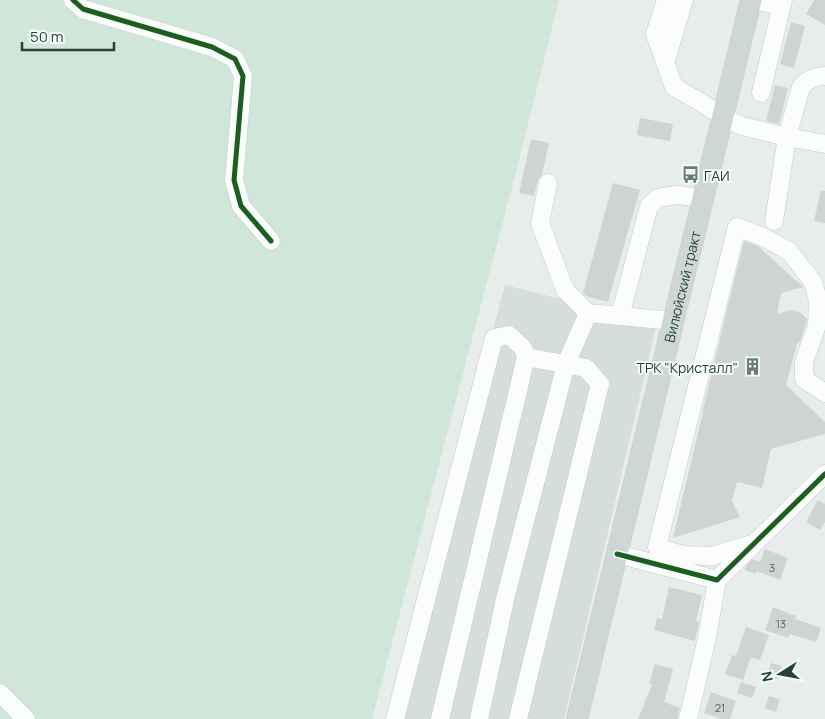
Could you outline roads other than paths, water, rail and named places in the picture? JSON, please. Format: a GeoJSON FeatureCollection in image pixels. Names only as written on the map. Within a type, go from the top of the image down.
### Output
{"type":"FeatureCollection","features":[{"type":"Feature","properties":{"kind":"main road","name":"Вилюйский тракт"},"geometry":{"type":"LineString","coordinates":[[577,719],[753,0]]}},
{"type":"Feature","properties":{"kind":"street"},"geometry":{"type":"LineString","coordinates":[[74,0],[83,9],[212,47],[234,59],[243,76],[234,180],[241,206],[272,241]]}},
{"type":"Feature","properties":{"kind":"street"},"geometry":{"type":"LineString","coordinates":[[666,0],[655,34],[674,87],[723,117],[742,126],[787,138],[825,144]]}},
{"type":"Feature","properties":{"kind":"street"},"geometry":{"type":"LineString","coordinates":[[665,63],[684,0]]}},
{"type":"Feature","properties":{"kind":"street"},"geometry":{"type":"LineString","coordinates":[[753,0],[782,3],[761,93]]}},
{"type":"Feature","properties":{"kind":"street"},"geometry":{"type":"LineString","coordinates":[[774,221],[787,138],[801,87],[811,78],[825,76]]}},
{"type":"Feature","properties":{"kind":"street"},"geometry":{"type":"LineString","coordinates":[[548,183],[540,223],[565,290],[588,313],[674,321]]}},
{"type":"Feature","properties":{"kind":"street"},"geometry":{"type":"LineString","coordinates":[[620,316],[649,206],[658,198],[676,195],[704,198]]}},
{"type":"Feature","properties":{"kind":"street"},"geometry":{"type":"LineString","coordinates":[[753,544],[712,556],[683,555],[657,547],[736,227],[762,237],[789,251],[813,282],[818,300],[817,325],[804,362],[804,379],[825,393]]}},
{"type":"Feature","properties":{"kind":"street"},"geometry":{"type":"LineString","coordinates":[[479,719],[506,595],[566,364],[588,313]]}},
{"type":"Feature","properties":{"kind":"street"},"geometry":{"type":"LineString","coordinates":[[395,719],[494,338],[509,335],[522,348],[526,357],[440,719]]}},
{"type":"Feature","properties":{"kind":"street"},"geometry":{"type":"LineString","coordinates":[[518,719],[600,384],[586,368],[526,357]]}},
{"type":"Feature","properties":{"kind":"street"},"geometry":{"type":"LineString","coordinates":[[688,719],[707,638],[716,580],[825,474]]}},
{"type":"Feature","properties":{"kind":"street"},"geometry":{"type":"LineString","coordinates":[[617,554],[716,580]]}},
{"type":"Feature","properties":{"kind":"street"},"geometry":{"type":"LineString","coordinates":[[0,693],[26,719]]}},
{"type":"Feature","properties":{"kind":"place","name":"ГАИ"},"geometry":{"type":"Point","coordinates":[690,175]}},
{"type":"Feature","properties":{"kind":"place","name":"ТРК \"Кристалл\""},"geometry":{"type":"Point","coordinates":[752,367]}}]}
